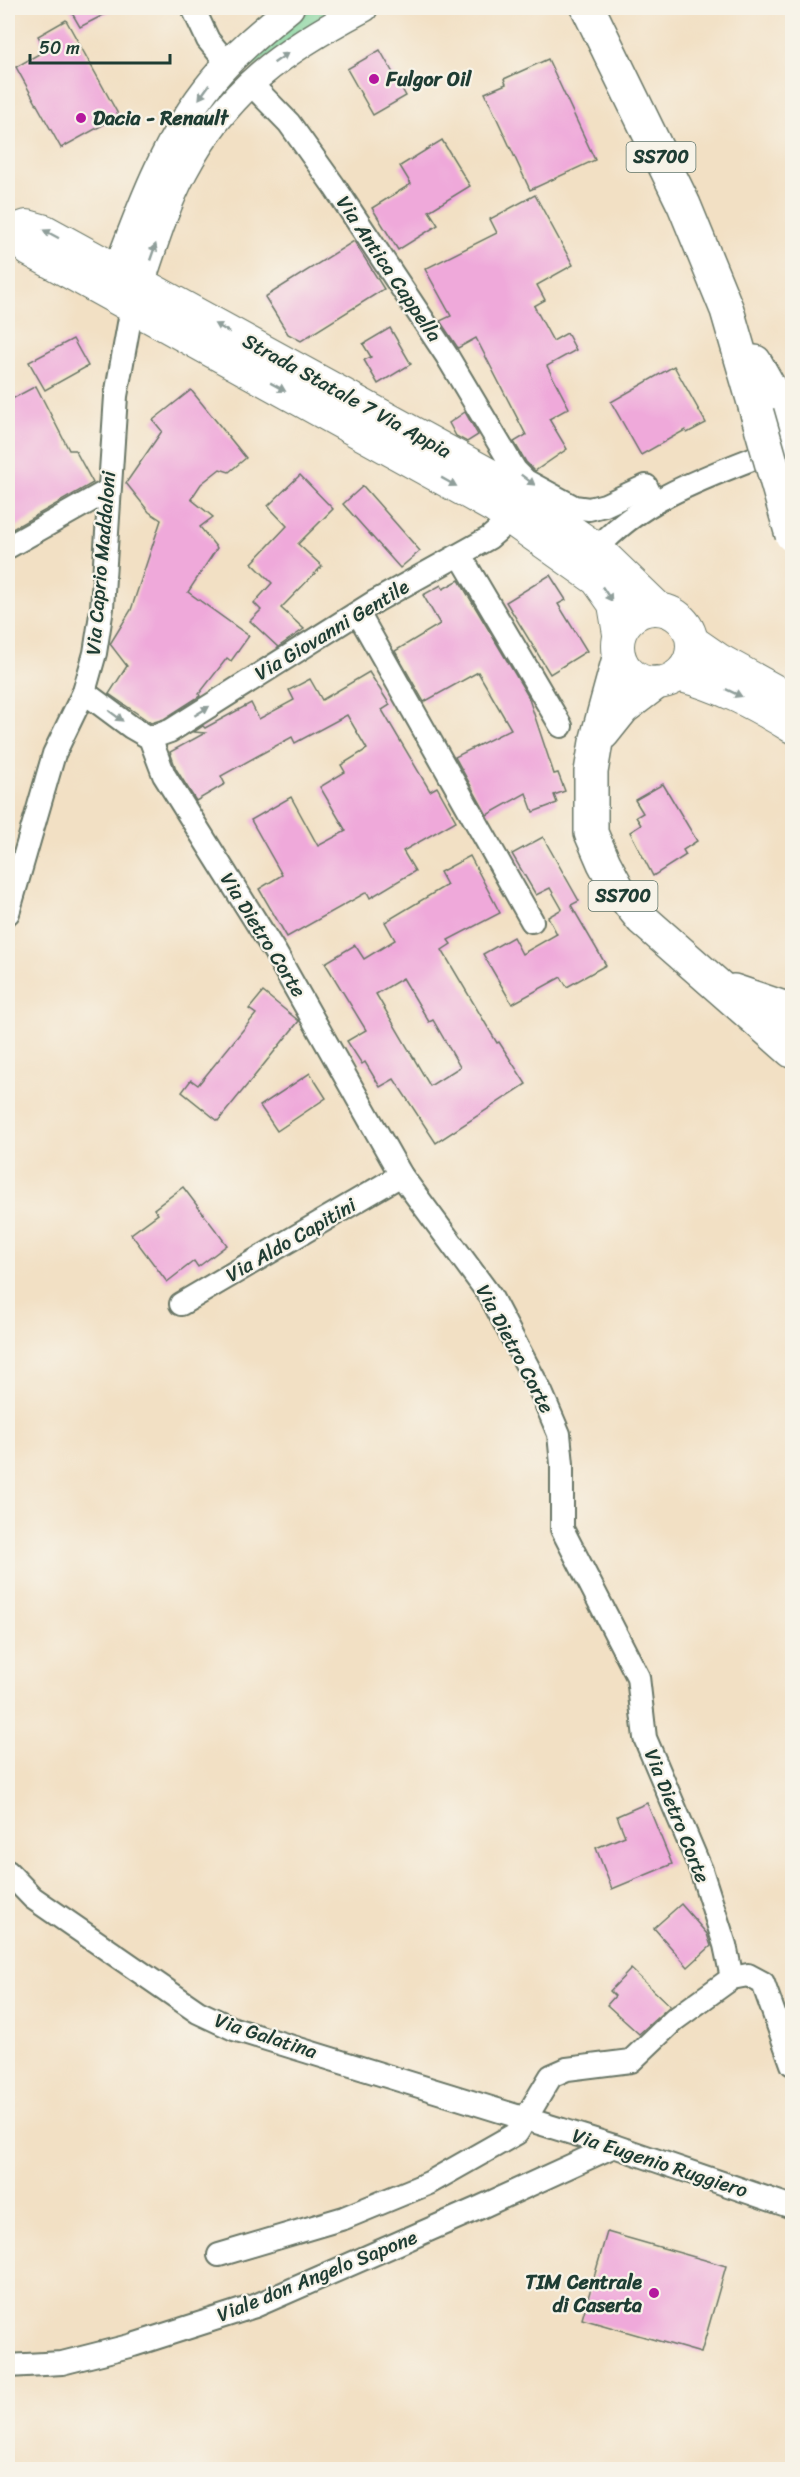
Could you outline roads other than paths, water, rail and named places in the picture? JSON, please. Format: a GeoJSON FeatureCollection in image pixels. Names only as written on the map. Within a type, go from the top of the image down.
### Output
{"type":"FeatureCollection","features":[{"type":"Feature","properties":{"kind":"highway","name":"SS700"},"geometry":{"type":"LineString","coordinates":[[588,8],[684,205],[727,310],[776,416],[792,535]]}},
{"type":"Feature","properties":{"kind":"highway","name":"SS700"},"geometry":{"type":"LineString","coordinates":[[619,646],[594,757],[591,833],[618,890],[642,919],[718,986],[784,1008],[792,1008]]}},
{"type":"Feature","properties":{"kind":"highway"},"geometry":{"type":"LineString","coordinates":[[594,757],[623,708],[667,679]]}},
{"type":"Feature","properties":{"kind":"highway"},"geometry":{"type":"LineString","coordinates":[[718,986],[792,1051]]}},
{"type":"Feature","properties":{"kind":"main road","name":"Strada Statale 7 Via Appia"},"geometry":{"type":"LineString","coordinates":[[10,229],[29,250],[125,288],[473,465],[527,499],[597,549],[658,608],[670,611],[681,618],[689,629],[692,641],[718,659],[792,700]]}},
{"type":"Feature","properties":{"kind":"main road","name":"Strada Statale 7 Via Appia"},"geometry":{"type":"LineString","coordinates":[[125,288],[511,519],[597,580],[614,604],[619,646]]}},
{"type":"Feature","properties":{"kind":"main road"},"geometry":{"type":"LineString","coordinates":[[658,608],[634,614],[619,646],[629,674],[646,682],[667,679],[714,684],[753,703],[792,727]]}},
{"type":"Feature","properties":{"kind":"main road"},"geometry":{"type":"LineString","coordinates":[[667,679],[692,654],[692,641]]}},
{"type":"Feature","properties":{"kind":"street"},"geometry":{"type":"LineString","coordinates":[[193,8],[208,40],[228,64]]}},
{"type":"Feature","properties":{"kind":"street"},"geometry":{"type":"LineString","coordinates":[[125,288],[159,163],[181,124],[214,78],[290,8]]}},
{"type":"Feature","properties":{"kind":"street"},"geometry":{"type":"LineString","coordinates":[[125,288],[163,221],[184,171],[226,108],[249,82],[306,40],[364,8]]}},
{"type":"Feature","properties":{"kind":"street","name":"Via Antica Cappella"},"geometry":{"type":"LineString","coordinates":[[249,82],[289,123],[334,186],[447,356],[515,470],[526,480],[574,507],[589,509],[605,505],[646,486],[654,502]]}},
{"type":"Feature","properties":{"kind":"street","name":"Via Caprio Maddaloni"},"geometry":{"type":"LineString","coordinates":[[8,913],[54,754],[84,692],[95,653],[102,608],[125,288]]}},
{"type":"Feature","properties":{"kind":"street"},"geometry":{"type":"LineString","coordinates":[[473,465],[494,433]]}},
{"type":"Feature","properties":{"kind":"street"},"geometry":{"type":"LineString","coordinates":[[597,549],[613,530],[654,502],[792,443]]}},
{"type":"Feature","properties":{"kind":"street"},"geometry":{"type":"LineString","coordinates":[[9,551],[109,490]]}},
{"type":"Feature","properties":{"kind":"street","name":"Via Giovanni Gentile"},"geometry":{"type":"LineString","coordinates":[[150,738],[170,731],[358,613],[489,538],[511,519]]}},
{"type":"Feature","properties":{"kind":"street"},"geometry":{"type":"LineString","coordinates":[[460,555],[561,726]]}},
{"type":"Feature","properties":{"kind":"street"},"geometry":{"type":"LineString","coordinates":[[358,613],[532,921]]}},
{"type":"Feature","properties":{"kind":"street"},"geometry":{"type":"LineString","coordinates":[[84,692],[131,727],[150,738]]}},
{"type":"Feature","properties":{"kind":"street","name":"Via Dietro Corte"},"geometry":{"type":"LineString","coordinates":[[150,738],[164,775],[275,952],[401,1175],[491,1297],[541,1392],[559,1434],[562,1464],[562,1529],[638,1677],[645,1738],[700,1870],[725,1945],[732,1978]]}},
{"type":"Feature","properties":{"kind":"street","name":"Via Aldo Capitini"},"geometry":{"type":"LineString","coordinates":[[181,1304],[401,1175]]}},
{"type":"Feature","properties":{"kind":"street","name":"Via Galatina"},"geometry":{"type":"LineString","coordinates":[[13,1887],[33,1898],[198,2012],[234,2029],[526,2119]]}},
{"type":"Feature","properties":{"kind":"street"},"geometry":{"type":"LineString","coordinates":[[219,2255],[288,2236],[382,2204],[470,2162],[517,2133],[551,2076],[567,2069],[631,2061],[674,2020],[732,1978],[748,1975],[763,1983],[792,2064]]}},
{"type":"Feature","properties":{"kind":"street","name":"Via Eugenio Ruggiero"},"geometry":{"type":"LineString","coordinates":[[526,2119],[614,2146],[792,2207]]}},
{"type":"Feature","properties":{"kind":"street","name":"Viale don Angelo Sapone"},"geometry":{"type":"LineString","coordinates":[[8,2366],[62,2363],[133,2345],[255,2306],[614,2146]]}},
{"type":"Feature","properties":{"kind":"place","name":"Fulgor Oil"},"geometry":{"type":"Point","coordinates":[374,79]}},
{"type":"Feature","properties":{"kind":"place","name":"Dacia - Renault"},"geometry":{"type":"Point","coordinates":[81,118]}},
{"type":"Feature","properties":{"kind":"place","name":"TIM Centrale di Caserta"},"geometry":{"type":"Point","coordinates":[654,2293]}}]}
